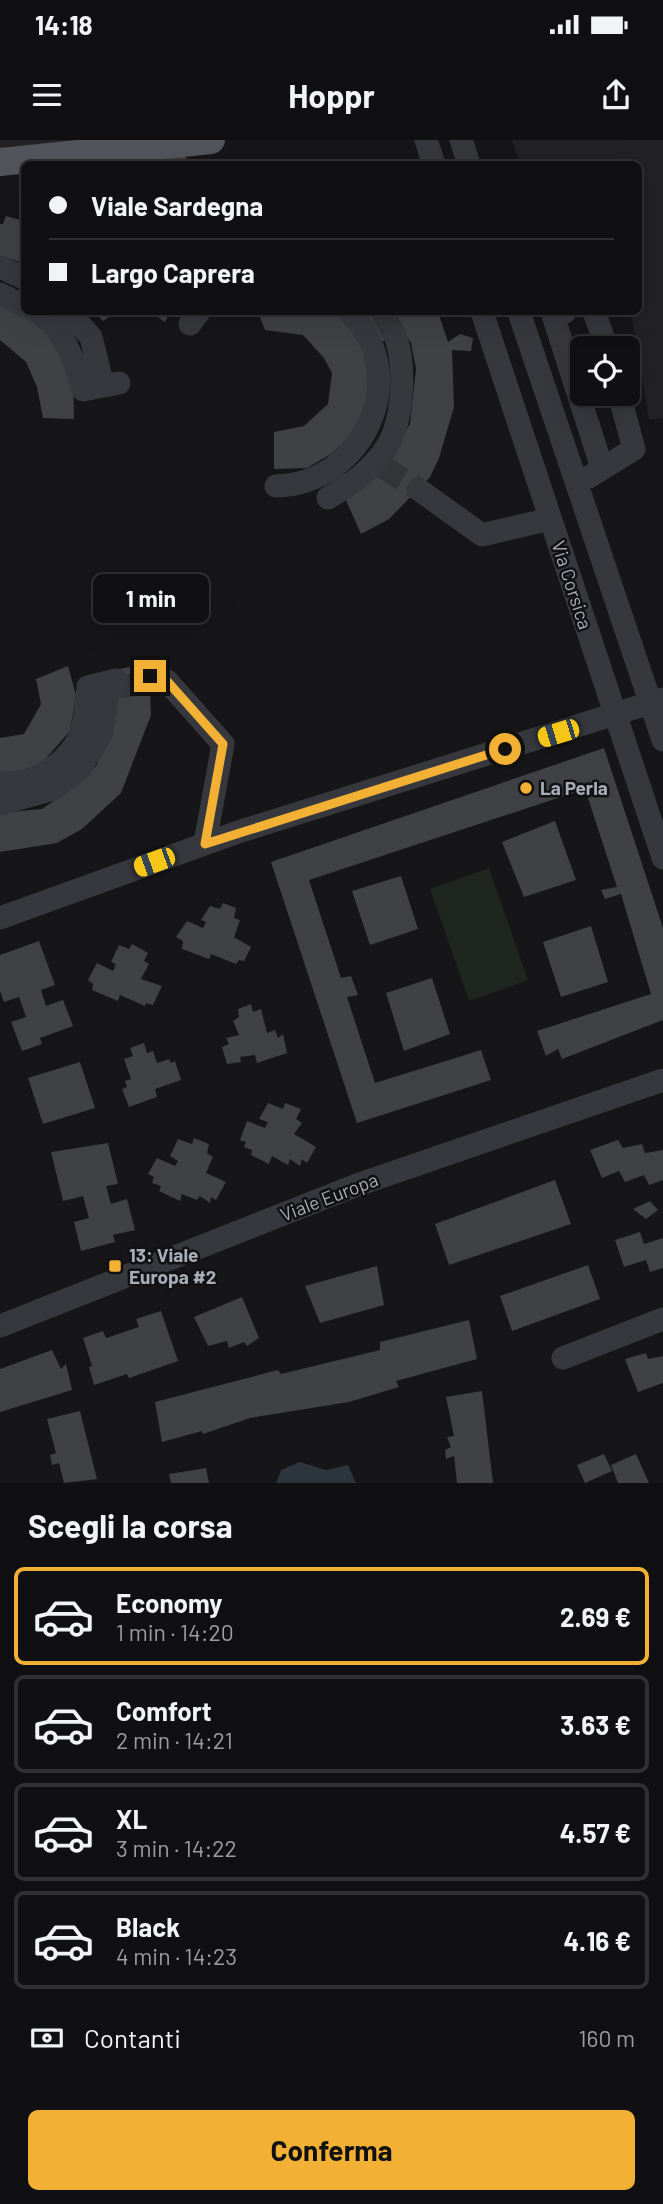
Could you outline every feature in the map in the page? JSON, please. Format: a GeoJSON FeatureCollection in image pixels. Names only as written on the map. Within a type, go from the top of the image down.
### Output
{"type":"FeatureCollection","features":[{"type":"Feature","properties":{"kind":"main road"},"geometry":{"type":"LineString","coordinates":[[10,154],[111,158],[211,140]]}},
{"type":"Feature","properties":{"kind":"street"},"geometry":{"type":"LineString","coordinates":[[426,140],[433,161]]}},
{"type":"Feature","properties":{"kind":"street"},"geometry":{"type":"LineString","coordinates":[[461,140],[468,161]]}},
{"type":"Feature","properties":{"kind":"street"},"geometry":{"type":"LineString","coordinates":[[0,267],[21,277]]}},
{"type":"Feature","properties":{"kind":"street"},"geometry":{"type":"LineString","coordinates":[[0,294],[21,304]]}},
{"type":"Feature","properties":{"kind":"street"},"geometry":{"type":"LineString","coordinates":[[55,315],[91,337],[102,386]]}},
{"type":"Feature","properties":{"kind":"street"},"geometry":{"type":"LineString","coordinates":[[276,485],[313,480],[347,458],[366,430],[380,391],[378,361],[364,326],[352,315]]}},
{"type":"Feature","properties":{"kind":"street","name":"Via Corsica"},"geometry":{"type":"LineString","coordinates":[[483,315],[663,858]]}},
{"type":"Feature","properties":{"kind":"street","name":"Via Corsica"},"geometry":{"type":"LineString","coordinates":[[520,315],[577,484],[657,701],[663,740]]}},
{"type":"Feature","properties":{"kind":"street"},"geometry":{"type":"LineString","coordinates":[[553,315],[602,468]]}},
{"type":"Feature","properties":{"kind":"street"},"geometry":{"type":"LineString","coordinates":[[595,315],[603,336]]}},
{"type":"Feature","properties":{"kind":"street"},"geometry":{"type":"LineString","coordinates":[[328,498],[379,464],[388,446],[398,413],[402,378],[401,352],[395,335]]}},
{"type":"Feature","properties":{"kind":"street"},"geometry":{"type":"LineString","coordinates":[[577,484],[634,449],[622,406]]}},
{"type":"Feature","properties":{"kind":"street"},"geometry":{"type":"LineString","coordinates":[[355,446],[379,464]]}},
{"type":"Feature","properties":{"kind":"street"},"geometry":{"type":"LineString","coordinates":[[418,489],[482,534],[550,519]]}},
{"type":"Feature","properties":{"kind":"street"},"geometry":{"type":"LineString","coordinates":[[156,680],[223,744],[205,844]]}},
{"type":"Feature","properties":{"kind":"street"},"geometry":{"type":"LineString","coordinates":[[0,783],[30,782],[55,765],[76,744],[89,687],[116,683],[109,687],[106,693],[102,732],[81,767],[54,789],[0,804]]}},
{"type":"Feature","properties":{"kind":"street"},"geometry":{"type":"LineString","coordinates":[[0,918],[205,844],[657,701]]}},
{"type":"Feature","properties":{"kind":"street","name":"Viale Europa"},"geometry":{"type":"LineString","coordinates":[[0,1326],[357,1185],[663,1080]]}},
{"type":"Feature","properties":{"kind":"street"},"geometry":{"type":"LineString","coordinates":[[563,1357],[663,1319]]}},
{"type":"Feature","properties":{"kind":"shaded area"},"geometry":{"type":"Polygon","coordinates":[[[0,140],[88,140],[0,149],[0,140]]]}},
{"type":"Feature","properties":{"kind":"shaded area"},"geometry":{"type":"Polygon","coordinates":[[[512,140],[663,140],[663,418],[649,420],[640,366],[640,336],[635,336],[632,315],[642,315],[642,161],[519,161],[512,140]]]}},
{"type":"Feature","properties":{"kind":"shaded area"},"geometry":{"type":"Polygon","coordinates":[[[489,868],[528,980],[469,1001],[430,889],[489,868]]]}},
{"type":"Feature","properties":{"kind":"shaded area"},"geometry":{"type":"Polygon","coordinates":[[[300,1462],[326,1470],[348,1465],[356,1483],[276,1483],[281,1470],[300,1462]]]}},
{"type":"Feature","properties":{"kind":"building"},"geometry":{"type":"Polygon","coordinates":[[[186,156],[187,161],[160,161],[186,156]]]}},
{"type":"Feature","properties":{"kind":"building"},"geometry":{"type":"Polygon","coordinates":[[[6,216],[21,220],[21,262],[0,256],[0,224],[3,224],[6,216]]]}},
{"type":"Feature","properties":{"kind":"building"},"geometry":{"type":"Polygon","coordinates":[[[0,304],[18,308],[21,315],[26,315],[52,338],[73,378],[74,419],[43,418],[37,387],[26,362],[0,340],[0,304]]]}},
{"type":"Feature","properties":{"kind":"building"},"geometry":{"type":"Polygon","coordinates":[[[98,315],[112,315],[103,321],[98,315]]]}},
{"type":"Feature","properties":{"kind":"building"},"geometry":{"type":"Polygon","coordinates":[[[154,315],[168,315],[165,322],[154,315]]]}},
{"type":"Feature","properties":{"kind":"building"},"geometry":{"type":"Polygon","coordinates":[[[259,315],[439,315],[448,342],[460,334],[473,338],[471,351],[452,350],[454,407],[439,458],[430,477],[389,519],[361,534],[345,498],[380,472],[410,424],[416,369],[411,343],[404,331],[365,350],[369,399],[350,437],[331,454],[307,468],[274,469],[274,432],[304,426],[328,404],[332,373],[324,358],[303,335],[265,330],[259,315]]]}},
{"type":"Feature","properties":{"kind":"building"},"geometry":{"type":"Polygon","coordinates":[[[149,663],[151,715],[121,793],[82,829],[57,843],[0,852],[0,813],[42,809],[74,787],[96,766],[109,739],[115,670],[149,663]]]}},
{"type":"Feature","properties":{"kind":"building"},"geometry":{"type":"Polygon","coordinates":[[[68,666],[76,695],[70,731],[41,764],[14,773],[0,773],[0,738],[24,734],[41,704],[36,679],[68,666]]]}},
{"type":"Feature","properties":{"kind":"building"},"geometry":{"type":"Polygon","coordinates":[[[604,748],[663,928],[663,1020],[562,1059],[558,1049],[546,1056],[537,1031],[651,994],[621,894],[605,899],[601,890],[617,887],[585,789],[309,880],[341,978],[351,976],[358,995],[347,997],[375,1083],[481,1050],[491,1080],[357,1123],[271,862],[604,748]]]}},
{"type":"Feature","properties":{"kind":"building"},"geometry":{"type":"Polygon","coordinates":[[[555,821],[576,880],[524,897],[502,842],[555,821]]]}},
{"type":"Feature","properties":{"kind":"building"},"geometry":{"type":"Polygon","coordinates":[[[401,876],[418,929],[370,945],[352,891],[401,876]]]}},
{"type":"Feature","properties":{"kind":"building"},"geometry":{"type":"Polygon","coordinates":[[[223,903],[236,908],[234,918],[240,920],[234,937],[251,947],[244,961],[239,960],[236,964],[211,954],[209,959],[182,949],[183,941],[176,937],[187,921],[203,928],[206,922],[201,920],[210,906],[220,909],[223,903]]]}},
{"type":"Feature","properties":{"kind":"building"},"geometry":{"type":"Polygon","coordinates":[[[591,926],[608,982],[561,997],[543,942],[591,926]]]}},
{"type":"Feature","properties":{"kind":"building"},"geometry":{"type":"Polygon","coordinates":[[[39,941],[55,985],[41,990],[46,1006],[63,1000],[73,1026],[40,1038],[42,1044],[22,1051],[11,1022],[26,1017],[19,997],[4,1002],[0,991],[0,955],[39,941]]]}},
{"type":"Feature","properties":{"kind":"building"},"geometry":{"type":"Polygon","coordinates":[[[132,944],[148,953],[144,961],[149,964],[141,979],[162,986],[153,1005],[146,1003],[145,1006],[120,995],[118,1001],[92,990],[93,984],[88,980],[97,963],[113,971],[116,964],[111,962],[119,945],[129,949],[132,944]]]}},
{"type":"Feature","properties":{"kind":"building"},"geometry":{"type":"Polygon","coordinates":[[[432,978],[450,1034],[404,1051],[386,993],[432,978]]]}},
{"type":"Feature","properties":{"kind":"building"},"geometry":{"type":"Polygon","coordinates":[[[251,1004],[253,1012],[261,1009],[267,1033],[275,1030],[278,1038],[283,1034],[287,1053],[257,1063],[255,1055],[240,1057],[241,1062],[227,1064],[222,1047],[229,1044],[226,1038],[239,1035],[233,1021],[239,1017],[238,1009],[251,1004]]]}},
{"type":"Feature","properties":{"kind":"building"},"geometry":{"type":"Polygon","coordinates":[[[144,1043],[147,1053],[153,1051],[157,1063],[169,1059],[171,1063],[175,1061],[181,1080],[155,1089],[157,1097],[129,1107],[122,1089],[127,1087],[125,1081],[131,1079],[124,1059],[133,1056],[130,1048],[144,1043]]]}},
{"type":"Feature","properties":{"kind":"building"},"geometry":{"type":"Polygon","coordinates":[[[80,1062],[95,1108],[43,1124],[28,1078],[80,1062]]]}},
{"type":"Feature","properties":{"kind":"building"},"geometry":{"type":"Polygon","coordinates":[[[268,1103],[283,1109],[285,1103],[301,1109],[296,1119],[302,1123],[294,1134],[316,1147],[307,1163],[302,1159],[300,1166],[290,1159],[288,1165],[272,1156],[269,1164],[251,1155],[252,1150],[244,1147],[246,1142],[240,1140],[247,1121],[265,1128],[268,1122],[259,1119],[268,1103]]]}},
{"type":"Feature","properties":{"kind":"building"},"geometry":{"type":"Polygon","coordinates":[[[194,1138],[209,1144],[207,1153],[213,1157],[206,1173],[226,1182],[216,1200],[211,1197],[210,1203],[200,1196],[197,1200],[182,1194],[180,1201],[159,1191],[161,1186],[152,1183],[154,1177],[148,1174],[157,1158],[175,1166],[178,1161],[170,1156],[178,1139],[192,1144],[194,1138]]]}},
{"type":"Feature","properties":{"kind":"building"},"geometry":{"type":"Polygon","coordinates":[[[618,1140],[623,1148],[642,1144],[645,1153],[663,1150],[663,1180],[649,1185],[644,1175],[625,1182],[619,1171],[602,1178],[590,1150],[618,1140]]]}},
{"type":"Feature","properties":{"kind":"building"},"geometry":{"type":"Polygon","coordinates":[[[108,1143],[118,1184],[106,1186],[111,1204],[127,1199],[135,1230],[113,1235],[115,1242],[81,1251],[74,1222],[89,1218],[83,1196],[63,1201],[51,1152],[108,1143]]]}},
{"type":"Feature","properties":{"kind":"building"},"geometry":{"type":"Polygon","coordinates":[[[555,1180],[571,1224],[449,1265],[435,1224],[555,1180]]]}},
{"type":"Feature","properties":{"kind":"building"},"geometry":{"type":"Polygon","coordinates":[[[650,1201],[658,1210],[646,1219],[633,1209],[650,1201]]]}},
{"type":"Feature","properties":{"kind":"building"},"geometry":{"type":"Polygon","coordinates":[[[640,1232],[644,1244],[663,1238],[663,1268],[650,1272],[646,1260],[624,1267],[615,1240],[640,1232]]]}},
{"type":"Feature","properties":{"kind":"building"},"geometry":{"type":"Polygon","coordinates":[[[588,1265],[600,1299],[512,1331],[500,1296],[588,1265]]]}},
{"type":"Feature","properties":{"kind":"building"},"geometry":{"type":"Polygon","coordinates":[[[377,1266],[384,1305],[320,1323],[305,1286],[377,1266]]]}},
{"type":"Feature","properties":{"kind":"building"},"geometry":{"type":"Polygon","coordinates":[[[242,1297],[259,1338],[247,1346],[244,1342],[229,1348],[227,1341],[208,1346],[194,1317],[242,1297]]]}},
{"type":"Feature","properties":{"kind":"building"},"geometry":{"type":"Polygon","coordinates":[[[161,1311],[178,1361],[129,1378],[127,1374],[94,1385],[89,1367],[92,1366],[83,1338],[103,1331],[106,1338],[139,1327],[136,1319],[161,1311]]]}},
{"type":"Feature","properties":{"kind":"building"},"geometry":{"type":"Polygon","coordinates":[[[469,1320],[477,1359],[396,1381],[399,1387],[349,1402],[250,1418],[203,1434],[202,1431],[162,1442],[155,1402],[278,1370],[281,1374],[380,1350],[380,1342],[469,1320]]]}},
{"type":"Feature","properties":{"kind":"building"},"geometry":{"type":"Polygon","coordinates":[[[52,1350],[61,1369],[66,1364],[72,1390],[0,1412],[0,1369],[52,1350]]]}},
{"type":"Feature","properties":{"kind":"building"},"geometry":{"type":"Polygon","coordinates":[[[646,1353],[648,1359],[663,1356],[663,1383],[638,1392],[625,1359],[646,1353]]]}},
{"type":"Feature","properties":{"kind":"building"},"geometry":{"type":"Polygon","coordinates":[[[482,1391],[493,1483],[457,1483],[454,1456],[446,1459],[445,1450],[451,1447],[447,1437],[454,1436],[446,1397],[482,1391]]]}},
{"type":"Feature","properties":{"kind":"building"},"geometry":{"type":"Polygon","coordinates":[[[80,1411],[97,1479],[64,1483],[59,1463],[52,1465],[50,1455],[56,1453],[47,1419],[80,1411]]]}},
{"type":"Feature","properties":{"kind":"building"},"geometry":{"type":"Polygon","coordinates":[[[604,1454],[612,1471],[585,1483],[577,1465],[604,1454]]]}},
{"type":"Feature","properties":{"kind":"building"},"geometry":{"type":"Polygon","coordinates":[[[636,1454],[649,1483],[618,1483],[611,1465],[636,1454]]]}},
{"type":"Feature","properties":{"kind":"building"},"geometry":{"type":"Polygon","coordinates":[[[206,1468],[209,1483],[171,1483],[169,1474],[206,1468]]]}},
{"type":"Feature","properties":{"kind":"tunnel"},"geometry":{"type":"LineString","coordinates":[[384,315],[395,335]]}},
{"type":"Feature","properties":{"kind":"tunnel"},"geometry":{"type":"LineString","coordinates":[[383,467],[418,489]]}},
{"type":"Feature","properties":{"kind":"tunnel"},"geometry":{"type":"LineString","coordinates":[[116,687],[151,683]]}},
{"type":"Feature","properties":{"kind":"place","name":"La Perla"},"geometry":{"type":"Point","coordinates":[526,788]}},
{"type":"Feature","properties":{"kind":"place","name":"13: Viale Europa #2"},"geometry":{"type":"Point","coordinates":[115,1266]}},
{"type":"Feature","properties":{"kind":"route"},"geometry":{"type":"LineString","coordinates":[[150,676],[159,676],[167,681],[223,744],[205,844],[505,749]]}}]}
